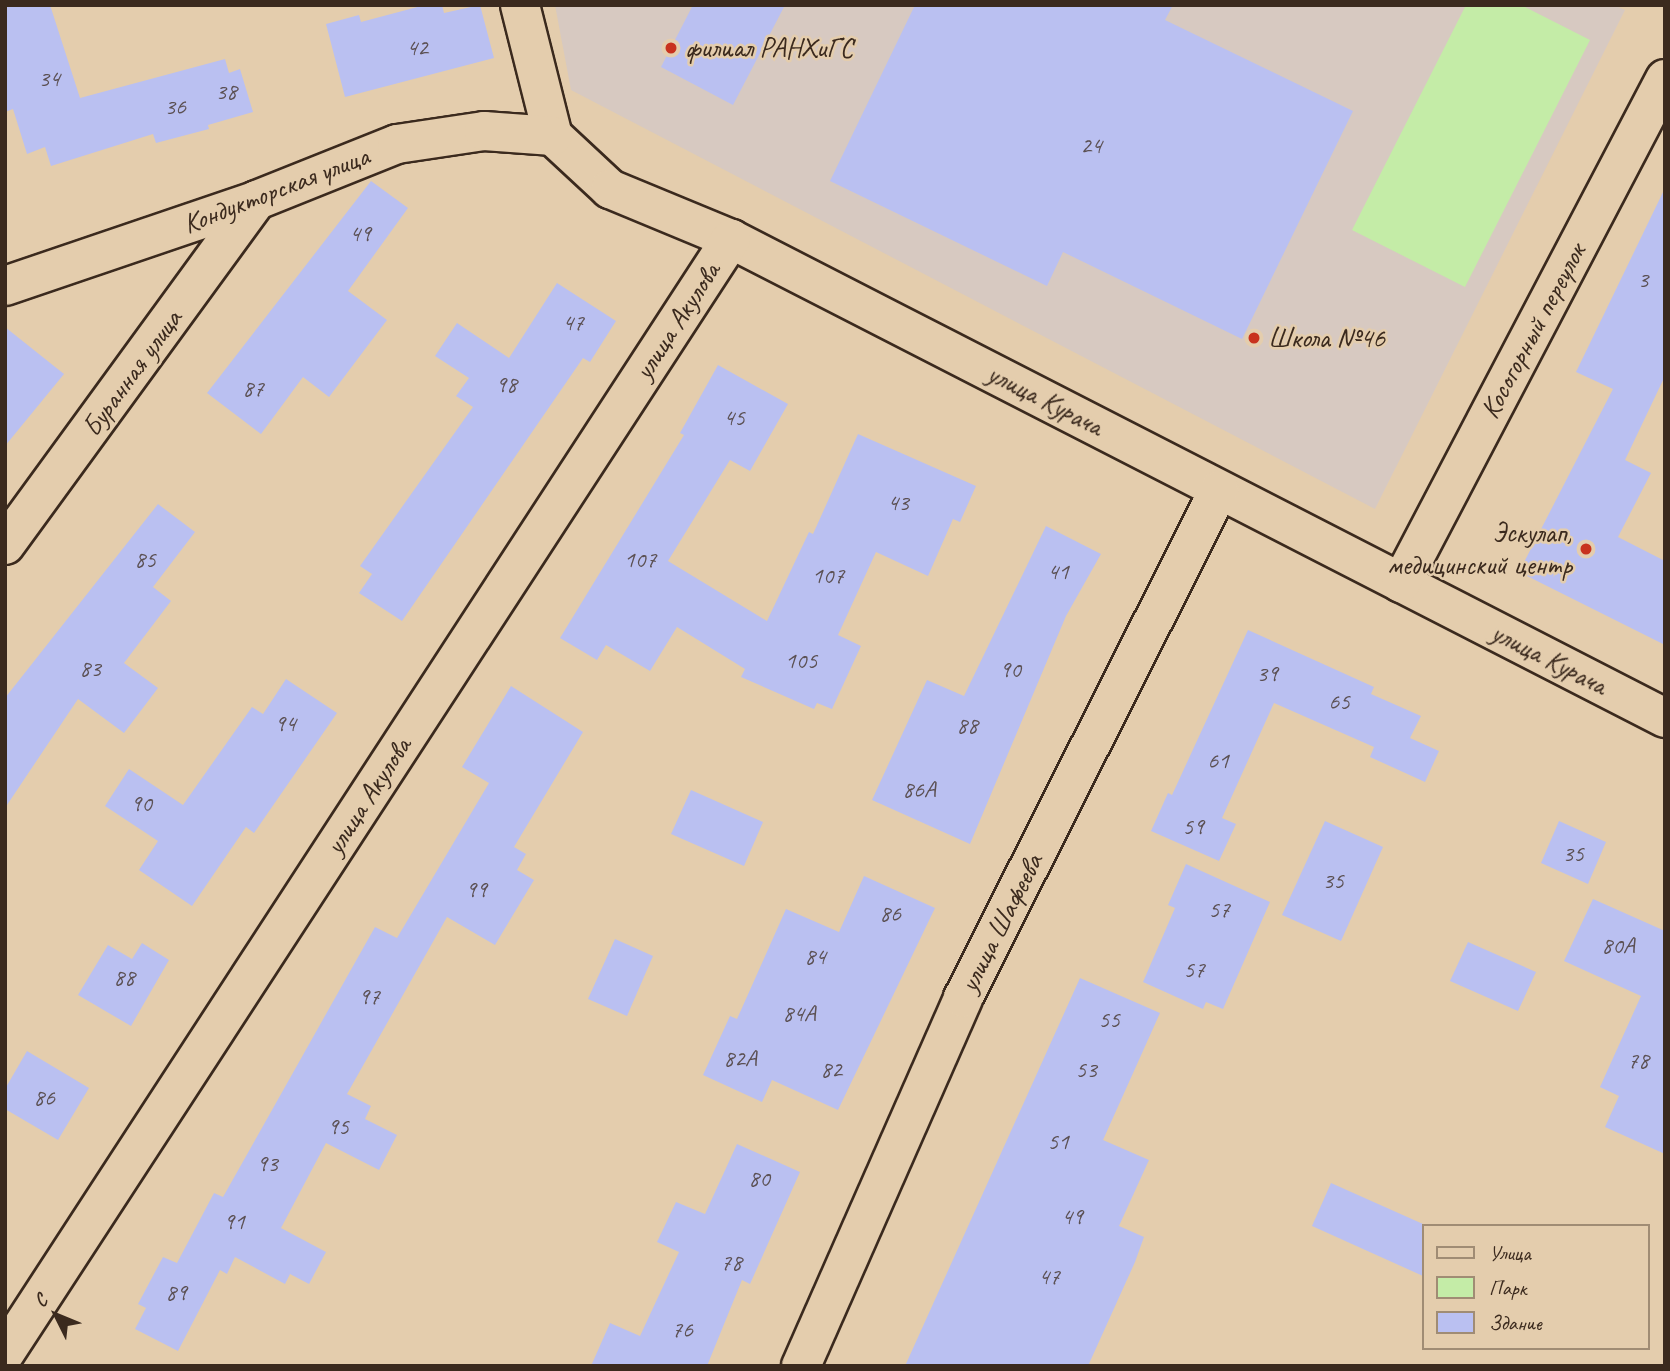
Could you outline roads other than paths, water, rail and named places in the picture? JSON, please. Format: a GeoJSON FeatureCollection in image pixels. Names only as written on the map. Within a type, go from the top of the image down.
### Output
{"type":"FeatureCollection","features":[{"type":"Feature","properties":{"kind":"street"},"geometry":{"type":"LineString","coordinates":[[520,5],[553,136]]}},
{"type":"Feature","properties":{"kind":"street","name":"Косогорный переулок"},"geometry":{"type":"LineString","coordinates":[[1401,583],[1665,79]]}},
{"type":"Feature","properties":{"kind":"street","name":"Кондукторская улица"},"geometry":{"type":"LineString","coordinates":[[5,286],[257,200],[397,144],[484,131],[553,136]]}},
{"type":"Feature","properties":{"kind":"street","name":"улица Курача"},"geometry":{"type":"LineString","coordinates":[[553,136],[610,189],[731,239],[1665,718]]}},
{"type":"Feature","properties":{"kind":"street","name":"Буранная улица"},"geometry":{"type":"LineString","coordinates":[[5,544],[257,200]]}},
{"type":"Feature","properties":{"kind":"street","name":"улица Акулова"},"geometry":{"type":"LineString","coordinates":[[5,1353],[731,239]]}},
{"type":"Feature","properties":{"kind":"street","name":"улица Шафеева"},"geometry":{"type":"LineString","coordinates":[[801,1366],[963,999],[1219,490]]}},
{"type":"Feature","properties":{"kind":"place","name":"филиал РАНХиГС"},"geometry":{"type":"Point","coordinates":[671,48]}},
{"type":"Feature","properties":{"kind":"place","name":"Школа №46"},"geometry":{"type":"Point","coordinates":[1254,338]}},
{"type":"Feature","properties":{"kind":"place","name":"Эскулап, медицинский центр"},"geometry":{"type":"Point","coordinates":[1586,549]}}]}
